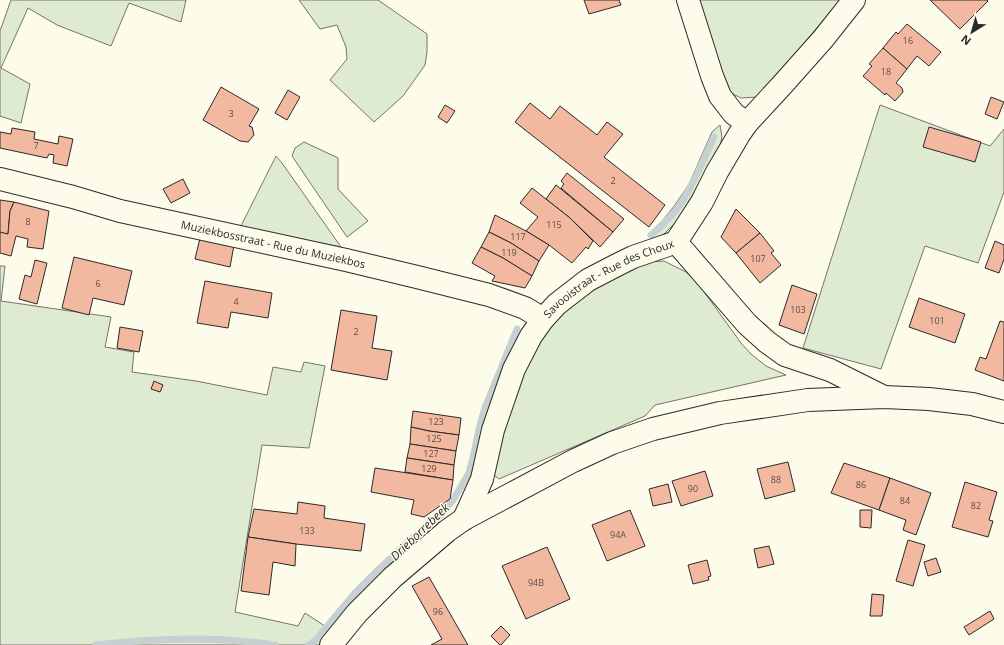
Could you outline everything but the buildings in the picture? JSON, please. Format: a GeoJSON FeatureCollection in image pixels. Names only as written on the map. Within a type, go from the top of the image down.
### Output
{"type":"FeatureCollection","features":[{"type":"Feature","properties":{"kind":"street"},"geometry":{"type":"LineString","coordinates":[[688,0],[712,76],[720,96],[734,114],[747,123]]}},
{"type":"Feature","properties":{"kind":"street"},"geometry":{"type":"LineString","coordinates":[[676,242],[702,202],[717,172],[747,123],[818,44],[854,0]]}},
{"type":"Feature","properties":{"kind":"street","name":"Muziekbosstraat - Rue du Muziekbos"},"geometry":{"type":"LineString","coordinates":[[0,179],[73,197],[120,211],[346,260],[482,293],[525,308],[543,319]]}},
{"type":"Feature","properties":{"kind":"street","name":"Savooistraat - Rue des Choux"},"geometry":{"type":"LineString","coordinates":[[464,519],[482,479],[493,430],[514,369],[531,336],[543,319],[557,304],[588,280],[633,257],[676,242],[747,324],[767,342],[785,355],[830,370],[884,397]]}},
{"type":"Feature","properties":{"kind":"street","name":"Savooistraat - Rue des Choux"},"geometry":{"type":"LineString","coordinates":[[331,645],[357,613],[393,576],[447,531],[464,519],[573,461],[612,443],[653,429],[720,413],[808,400],[884,397],[929,399],[972,404],[1004,412]]}},
{"type":"Feature","properties":{"kind":"green space"},"geometry":{"type":"Polygon","coordinates":[[[11,0],[186,0],[181,22],[129,3],[111,46],[57,25],[28,8],[1,68],[30,84],[21,123],[0,116],[0,31],[11,0]]]}},
{"type":"Feature","properties":{"kind":"green space"},"geometry":{"type":"Polygon","coordinates":[[[299,0],[378,0],[427,34],[425,65],[403,96],[374,122],[330,80],[347,59],[346,47],[337,25],[320,29],[299,0]]]}},
{"type":"Feature","properties":{"kind":"green space"},"geometry":{"type":"Polygon","coordinates":[[[695,0],[840,0],[767,88],[757,97],[741,98],[731,93],[724,84],[695,0]]]}},
{"type":"Feature","properties":{"kind":"green space"},"geometry":{"type":"Polygon","coordinates":[[[880,105],[990,146],[1004,129],[1004,192],[978,263],[925,246],[881,369],[803,348],[880,105]]]}},
{"type":"Feature","properties":{"kind":"green space"},"geometry":{"type":"Polygon","coordinates":[[[720,125],[722,137],[720,146],[712,162],[677,221],[664,234],[653,239],[651,235],[675,205],[689,184],[712,132],[720,125]]]}},
{"type":"Feature","properties":{"kind":"green space"},"geometry":{"type":"Polygon","coordinates":[[[304,142],[338,158],[338,189],[368,221],[347,237],[292,156],[295,148],[304,142]]]}},
{"type":"Feature","properties":{"kind":"green space"},"geometry":{"type":"Polygon","coordinates":[[[276,156],[282,163],[341,247],[240,228],[276,156]]]}},
{"type":"Feature","properties":{"kind":"green space"},"geometry":{"type":"Polygon","coordinates":[[[664,261],[686,272],[694,278],[741,343],[751,354],[766,366],[786,375],[655,405],[645,416],[499,479],[490,472],[518,382],[541,338],[560,315],[580,299],[613,278],[646,262],[664,261]]]}},
{"type":"Feature","properties":{"kind":"green space"},"geometry":{"type":"Polygon","coordinates":[[[0,266],[5,266],[1,301],[111,317],[105,347],[134,352],[132,372],[196,381],[267,395],[273,367],[301,372],[304,362],[325,366],[309,448],[262,445],[235,612],[298,626],[305,613],[331,630],[319,645],[0,645],[0,266]]]}},
{"type":"Feature","properties":{"kind":"waterway","name":"Drieborrebeek"},"geometry":{"type":"LineString","coordinates":[[651,235],[673,214],[684,198],[694,181],[714,137]]}},
{"type":"Feature","properties":{"kind":"waterway","name":"Drieborrebeek"},"geometry":{"type":"LineString","coordinates":[[309,645],[317,639],[355,593],[409,541],[441,515],[453,500],[469,473],[485,408],[517,329]]}},
{"type":"Feature","properties":{"kind":"waterway","name":"Drieborrebeek"},"geometry":{"type":"LineString","coordinates":[[96,645],[186,639],[231,640],[275,645]]}}]}
